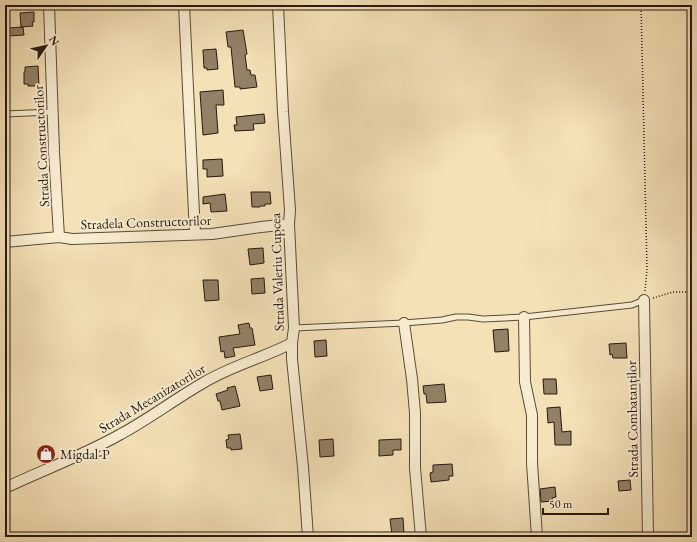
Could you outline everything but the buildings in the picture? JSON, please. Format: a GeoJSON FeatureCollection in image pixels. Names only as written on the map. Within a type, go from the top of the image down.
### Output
{"type":"FeatureCollection","features":[{"type":"Feature","properties":{"kind":"street","name":"Strada Constructorilor"},"geometry":{"type":"LineString","coordinates":[[49,5],[59,237]]}},
{"type":"Feature","properties":{"kind":"street"},"geometry":{"type":"LineString","coordinates":[[184,5],[195,234]]}},
{"type":"Feature","properties":{"kind":"street","name":"Strada Valeriu Cupcea"},"geometry":{"type":"LineString","coordinates":[[278,5],[283,112],[290,210],[289,224],[294,328],[292,343],[308,537]]}},
{"type":"Feature","properties":{"kind":"street","name":"Stradela Constructorilor"},"geometry":{"type":"LineString","coordinates":[[5,242],[59,237],[72,240],[212,234],[289,224]]}},
{"type":"Feature","properties":{"kind":"street","name":"Strada Combatanților"},"geometry":{"type":"LineString","coordinates":[[644,300],[648,537]]}},
{"type":"Feature","properties":{"kind":"street"},"geometry":{"type":"LineString","coordinates":[[524,317],[525,382],[532,415],[532,463],[537,537]]}},
{"type":"Feature","properties":{"kind":"street"},"geometry":{"type":"LineString","coordinates":[[404,323],[415,413],[415,468],[421,537]]}},
{"type":"Feature","properties":{"kind":"street","name":"Strada Mecanizatorilor"},"geometry":{"type":"LineString","coordinates":[[5,488],[119,435],[161,411],[203,383],[292,343]]}},
{"type":"Feature","properties":{"kind":"lane"},"geometry":{"type":"LineString","coordinates":[[5,114],[53,112]]}},
{"type":"Feature","properties":{"kind":"lane"},"geometry":{"type":"LineString","coordinates":[[294,328],[404,323],[468,316],[483,319],[524,317],[632,305],[644,300]]}},
{"type":"Feature","properties":{"kind":"path"},"geometry":{"type":"LineString","coordinates":[[641,5],[647,269],[644,300],[673,292],[692,292]]}},
{"type":"Feature","properties":{"kind":"place","name":"Migdal-P"},"geometry":{"type":"Point","coordinates":[46,454]}}]}
